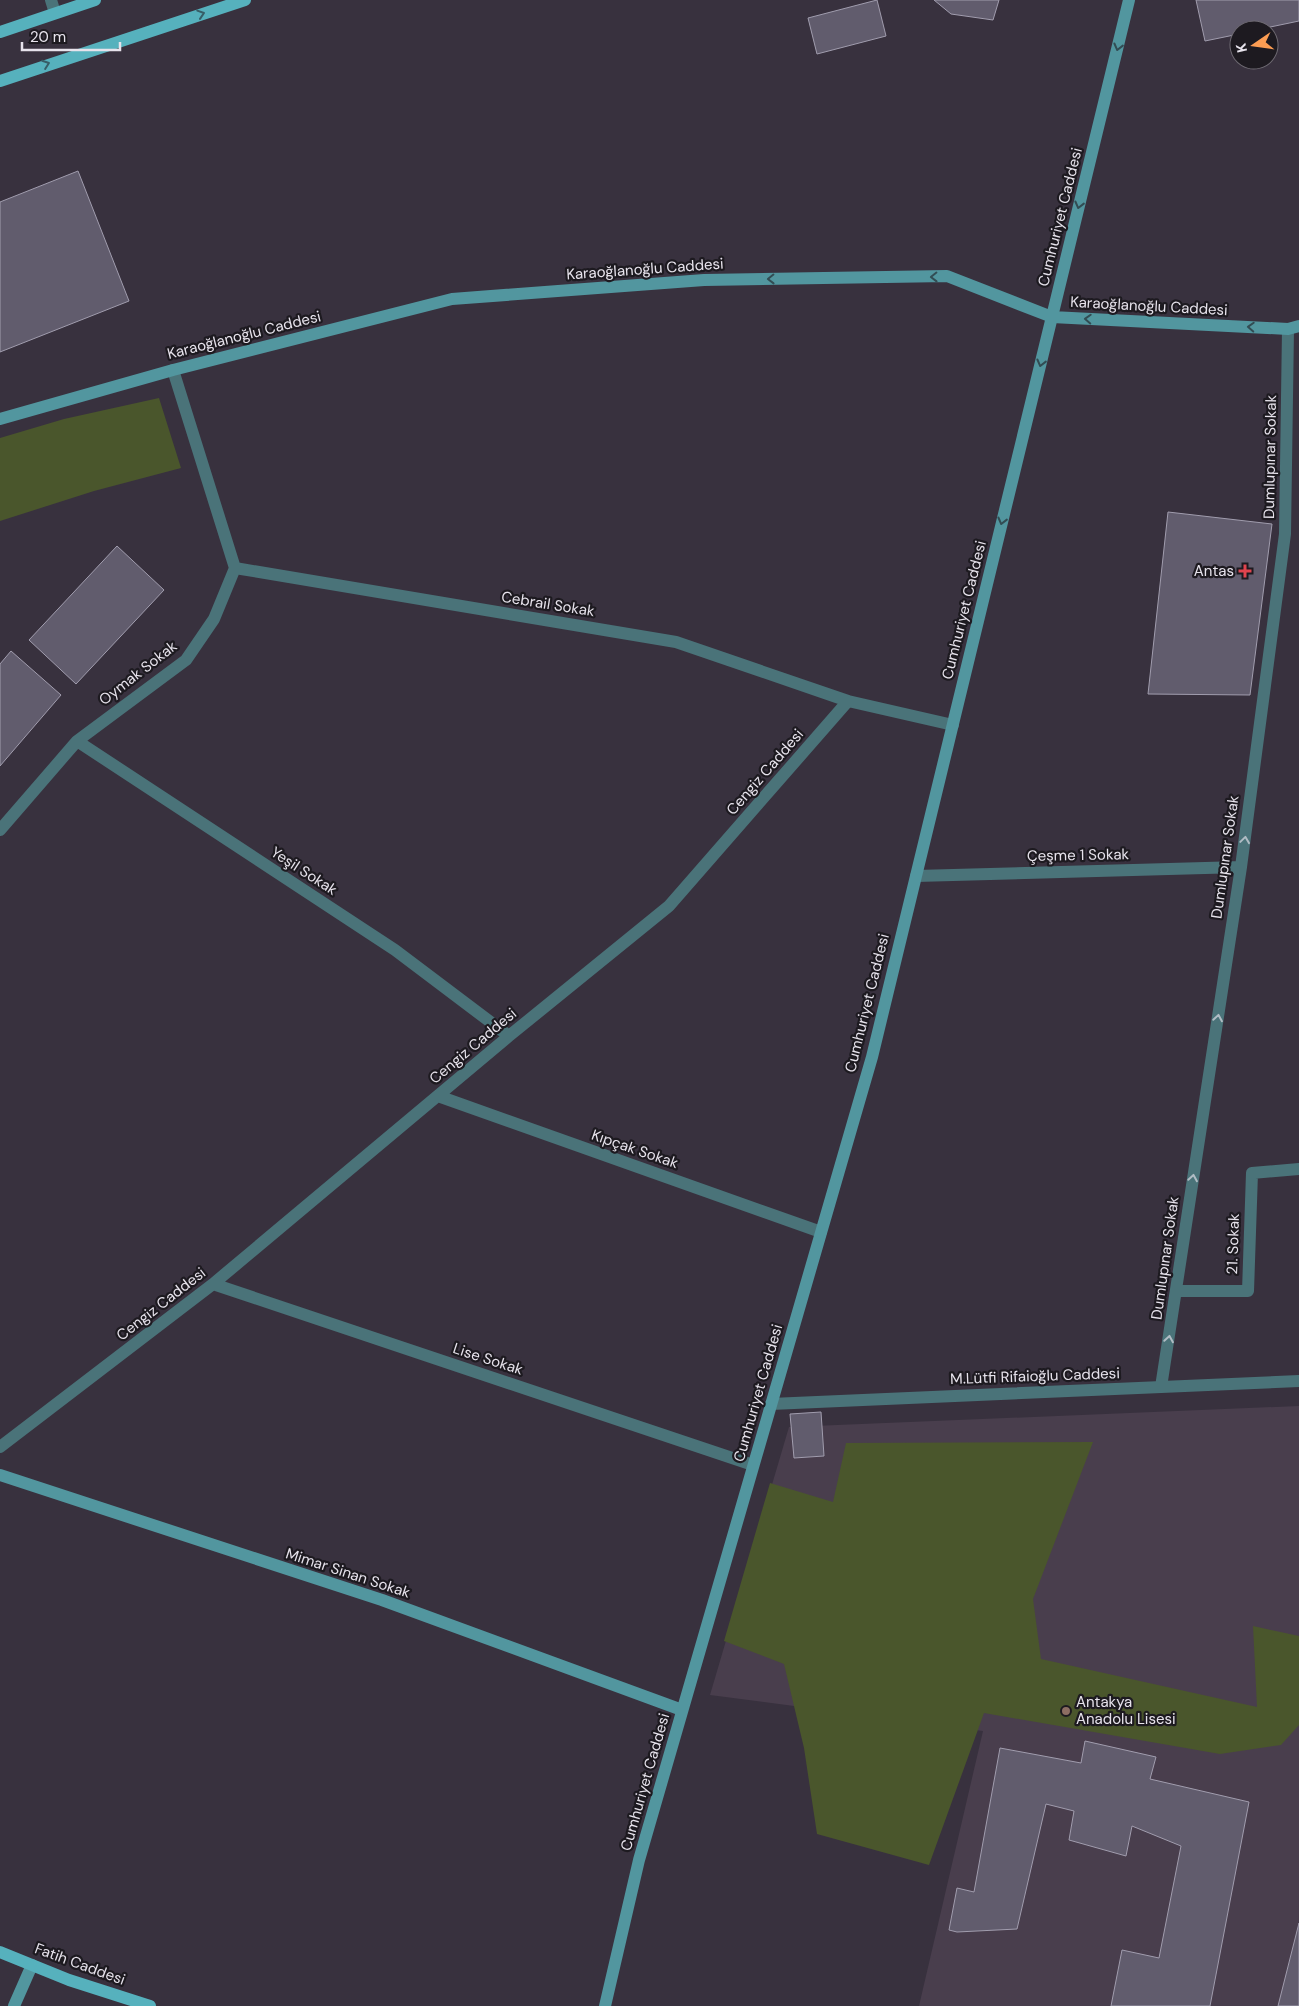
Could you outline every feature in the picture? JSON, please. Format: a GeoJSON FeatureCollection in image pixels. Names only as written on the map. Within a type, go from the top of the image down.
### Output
{"type":"FeatureCollection","features":[{"type":"Feature","properties":{"kind":"main road"},"geometry":{"type":"LineString","coordinates":[[0,32],[95,0]]}},
{"type":"Feature","properties":{"kind":"main road"},"geometry":{"type":"LineString","coordinates":[[0,80],[245,0]]}},
{"type":"Feature","properties":{"kind":"main road","name":"Cumhuriyet Caddesi"},"geometry":{"type":"LineString","coordinates":[[605,2006],[639,1860],[872,1057],[1129,0]]}},
{"type":"Feature","properties":{"kind":"main road","name":"Karaoğlanoğlu Caddesi"},"geometry":{"type":"LineString","coordinates":[[0,419],[174,370],[452,299],[704,280],[947,276],[1052,317],[1293,328]]}},
{"type":"Feature","properties":{"kind":"main road","name":"Mimar Sinan Sokak"},"geometry":{"type":"LineString","coordinates":[[0,1475],[382,1600],[682,1710]]}},
{"type":"Feature","properties":{"kind":"main road","name":"Fatih Caddesi"},"geometry":{"type":"LineString","coordinates":[[0,1952],[68,1980],[150,2006]]}},
{"type":"Feature","properties":{"kind":"main road"},"geometry":{"type":"LineString","coordinates":[[14,2006],[32,1965]]}},
{"type":"Feature","properties":{"kind":"street"},"geometry":{"type":"LineString","coordinates":[[51,0],[55,13]]}},
{"type":"Feature","properties":{"kind":"street","name":"Dumlupınar Sokak"},"geometry":{"type":"LineString","coordinates":[[1161,1387],[1241,867],[1285,534],[1293,328]]}},
{"type":"Feature","properties":{"kind":"street"},"geometry":{"type":"LineString","coordinates":[[174,370],[235,568]]}},
{"type":"Feature","properties":{"kind":"street","name":"Cebrail Sokak"},"geometry":{"type":"LineString","coordinates":[[235,568],[676,642],[848,701]]}},
{"type":"Feature","properties":{"kind":"street","name":"Oymak Sokak"},"geometry":{"type":"LineString","coordinates":[[0,830],[77,741],[186,660],[214,619],[235,568]]}},
{"type":"Feature","properties":{"kind":"street"},"geometry":{"type":"LineString","coordinates":[[848,701],[953,725]]}},
{"type":"Feature","properties":{"kind":"street","name":"Cengiz Caddesi"},"geometry":{"type":"LineString","coordinates":[[0,1448],[213,1284],[509,1036],[670,906],[848,701]]}},
{"type":"Feature","properties":{"kind":"street","name":"Yeşil Sokak"},"geometry":{"type":"LineString","coordinates":[[77,741],[395,950],[509,1036]]}},
{"type":"Feature","properties":{"kind":"street","name":"Çeşme 1 Sokak"},"geometry":{"type":"LineString","coordinates":[[916,876],[1241,867]]}},
{"type":"Feature","properties":{"kind":"street","name":"Kıpçak Sokak"},"geometry":{"type":"LineString","coordinates":[[438,1096],[821,1232]]}},
{"type":"Feature","properties":{"kind":"street","name":"21. Sokak"},"geometry":{"type":"LineString","coordinates":[[1177,1291],[1248,1291],[1252,1174],[1299,1169]]}},
{"type":"Feature","properties":{"kind":"street","name":"Lise Sokak"},"geometry":{"type":"LineString","coordinates":[[213,1284],[754,1465]]}},
{"type":"Feature","properties":{"kind":"street","name":"M.Lütfi Rifaioğlu Caddesi"},"geometry":{"type":"LineString","coordinates":[[772,1404],[1299,1381]]}},
{"type":"Feature","properties":{"kind":"shaded area","name":"Antakya Anadolu Lisesi"},"geometry":{"type":"Polygon","coordinates":[[[1299,1406],[1299,2006],[919,2006],[983,1731],[710,1695],[789,1427],[1299,1406]]]}},
{"type":"Feature","properties":{"kind":"green space"},"geometry":{"type":"Polygon","coordinates":[[[159,398],[181,468],[94,491],[0,521],[0,438],[64,419],[159,398]]]}},
{"type":"Feature","properties":{"kind":"green space"},"geometry":{"type":"Polygon","coordinates":[[[1093,1442],[1033,1599],[1041,1659],[1257,1707],[1253,1626],[1299,1636],[1299,1725],[1281,1745],[1220,1754],[984,1713],[929,1865],[817,1834],[804,1748],[784,1664],[724,1641],[770,1483],[833,1502],[846,1443],[1093,1442]]]}},
{"type":"Feature","properties":{"kind":"building"},"geometry":{"type":"Polygon","coordinates":[[[877,0],[886,36],[817,54],[808,18],[877,0]]]}},
{"type":"Feature","properties":{"kind":"building"},"geometry":{"type":"Polygon","coordinates":[[[934,0],[999,0],[993,20],[951,14],[934,0]]]}},
{"type":"Feature","properties":{"kind":"building"},"geometry":{"type":"Polygon","coordinates":[[[1196,0],[1299,0],[1299,21],[1279,25],[1279,20],[1229,20],[1229,36],[1205,41],[1196,0]]]}},
{"type":"Feature","properties":{"kind":"building"},"geometry":{"type":"Polygon","coordinates":[[[78,171],[129,301],[0,352],[0,202],[78,171]]]}},
{"type":"Feature","properties":{"kind":"building"},"geometry":{"type":"Polygon","coordinates":[[[1168,512],[1272,524],[1250,695],[1148,694],[1168,512]]]}},
{"type":"Feature","properties":{"kind":"building"},"geometry":{"type":"Polygon","coordinates":[[[117,546],[164,590],[76,684],[29,640],[117,546]]]}},
{"type":"Feature","properties":{"kind":"building"},"geometry":{"type":"Polygon","coordinates":[[[11,651],[61,695],[0,766],[0,664],[11,651]]]}},
{"type":"Feature","properties":{"kind":"building"},"geometry":{"type":"Polygon","coordinates":[[[821,1412],[824,1456],[794,1458],[790,1414],[821,1412]]]}},
{"type":"Feature","properties":{"kind":"building"},"geometry":{"type":"Polygon","coordinates":[[[1085,1741],[1156,1757],[1150,1779],[1249,1802],[1210,2006],[1111,2006],[1122,1950],[1159,1958],[1181,1846],[1132,1826],[1126,1856],[1069,1840],[1074,1811],[1046,1804],[1017,1929],[957,1932],[949,1930],[957,1888],[974,1892],[1000,1748],[1081,1763],[1085,1741]]]}},
{"type":"Feature","properties":{"kind":"building"},"geometry":{"type":"Polygon","coordinates":[[[1299,1923],[1299,2006],[1278,2006],[1299,1923]]]}},
{"type":"Feature","properties":{"kind":"place","name":"Antas"},"geometry":{"type":"Point","coordinates":[1245,571]}},
{"type":"Feature","properties":{"kind":"place","name":"Antakya Anadolu Lisesi"},"geometry":{"type":"Point","coordinates":[1066,1711]}}]}
